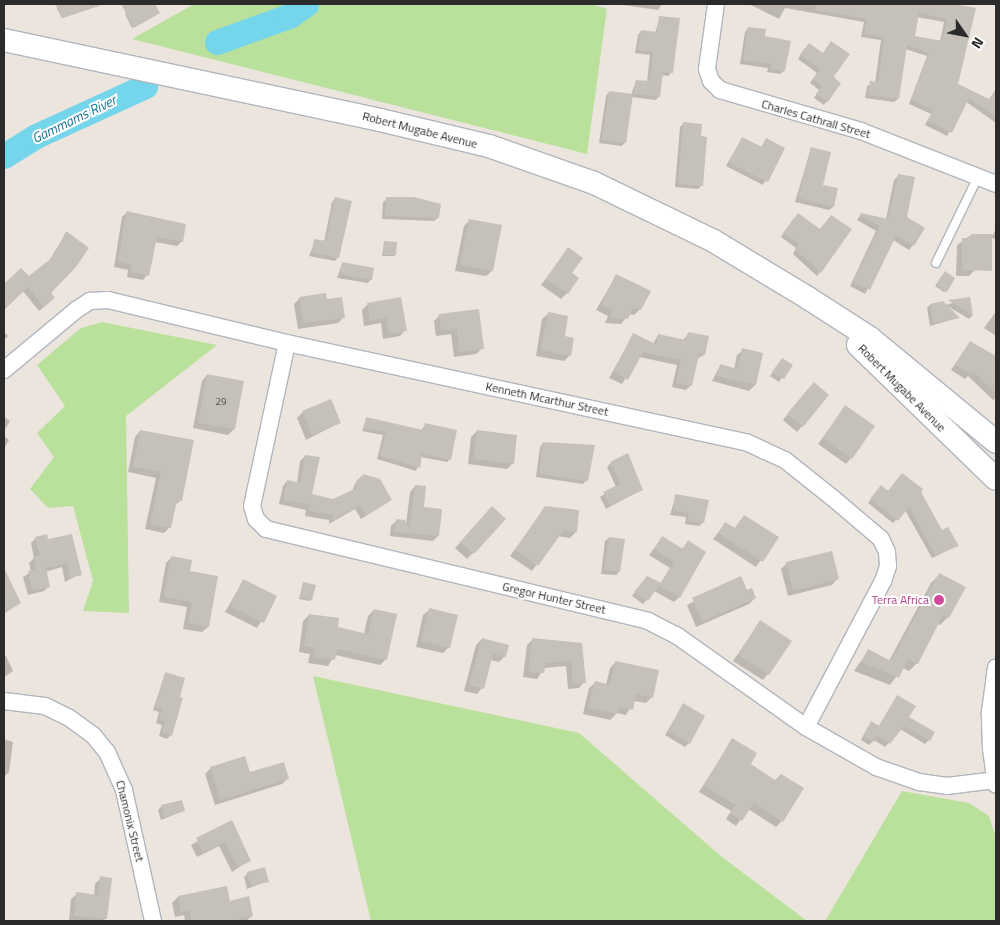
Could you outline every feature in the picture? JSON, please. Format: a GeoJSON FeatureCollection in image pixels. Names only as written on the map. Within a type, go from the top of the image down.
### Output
{"type":"FeatureCollection","features":[{"type":"Feature","properties":{"kind":"main road","name":"Robert Mugabe Avenue"},"geometry":{"type":"LineString","coordinates":[[4,40],[380,120],[497,149],[594,183],[651,209],[737,254],[808,298],[870,338],[996,442]]}},
{"type":"Feature","properties":{"kind":"main road","name":"Robert Mugabe Avenue"},"geometry":{"type":"LineString","coordinates":[[808,298],[993,478]]}},
{"type":"Feature","properties":{"kind":"street","name":"Charles Cathrall Street"},"geometry":{"type":"LineString","coordinates":[[716,4],[707,69],[711,81],[720,90],[861,131],[979,175],[996,184]]}},
{"type":"Feature","properties":{"kind":"street","name":"Kenneth Mcarthur Street"},"geometry":{"type":"LineString","coordinates":[[4,370],[60,321],[90,301],[137,305],[287,343],[746,442],[785,460],[880,539],[888,566],[806,727]]}},
{"type":"Feature","properties":{"kind":"street","name":"Gregor Hunter Street"},"geometry":{"type":"LineString","coordinates":[[287,343],[252,506],[256,519],[266,529],[279,534],[648,620],[676,635],[806,727],[876,767],[920,782],[947,786],[996,783]]}},
{"type":"Feature","properties":{"kind":"street"},"geometry":{"type":"LineString","coordinates":[[996,667],[990,712],[991,749],[996,783]]}},
{"type":"Feature","properties":{"kind":"street","name":"Chamonix Street"},"geometry":{"type":"LineString","coordinates":[[4,701],[45,706],[68,717],[93,735],[107,752],[124,790],[153,921]]}},
{"type":"Feature","properties":{"kind":"street"},"geometry":{"type":"LineString","coordinates":[[991,749],[996,718]]}},
{"type":"Feature","properties":{"kind":"lane"},"geometry":{"type":"LineString","coordinates":[[936,263],[979,175]]}},
{"type":"Feature","properties":{"kind":"green space"},"geometry":{"type":"Polygon","coordinates":[[[194,4],[591,4],[607,9],[587,154],[132,39],[194,4]]]}},
{"type":"Feature","properties":{"kind":"green space"},"geometry":{"type":"Polygon","coordinates":[[[102,322],[217,345],[126,416],[129,613],[83,611],[93,581],[73,506],[48,508],[30,489],[54,457],[37,433],[65,406],[37,365],[81,328],[102,322]]]}},
{"type":"Feature","properties":{"kind":"green space"},"geometry":{"type":"Polygon","coordinates":[[[313,676],[579,733],[722,857],[807,921],[371,921],[313,676]]]}},
{"type":"Feature","properties":{"kind":"green space"},"geometry":{"type":"Polygon","coordinates":[[[902,791],[969,803],[989,816],[996,838],[996,921],[825,921],[902,791]]]}},
{"type":"Feature","properties":{"kind":"building"},"geometry":{"type":"Polygon","coordinates":[[[55,4],[98,4],[99,6],[63,18],[55,4]]]}},
{"type":"Feature","properties":{"kind":"building"},"geometry":{"type":"Polygon","coordinates":[[[121,4],[155,4],[160,13],[134,28],[121,4]]]}},
{"type":"Feature","properties":{"kind":"building"},"geometry":{"type":"Polygon","coordinates":[[[816,4],[954,4],[976,8],[958,84],[989,99],[996,89],[996,117],[969,98],[952,133],[928,121],[933,110],[911,100],[929,53],[907,45],[899,99],[868,95],[870,81],[878,82],[884,37],[864,34],[867,19],[815,10],[816,4]],[[919,13],[915,36],[942,41],[947,19],[919,13]]]}},
{"type":"Feature","properties":{"kind":"building"},"geometry":{"type":"Polygon","coordinates":[[[659,16],[680,18],[673,73],[663,72],[660,97],[634,94],[636,80],[650,81],[653,52],[638,50],[641,30],[657,32],[659,16]]]}},
{"type":"Feature","properties":{"kind":"building"},"geometry":{"type":"Polygon","coordinates":[[[748,27],[766,29],[765,36],[791,41],[785,71],[770,69],[771,64],[743,60],[748,27]]]}},
{"type":"Feature","properties":{"kind":"building"},"geometry":{"type":"Polygon","coordinates":[[[831,41],[850,54],[833,78],[841,83],[828,102],[816,94],[822,86],[813,79],[820,69],[800,55],[809,43],[823,53],[831,41]]]}},
{"type":"Feature","properties":{"kind":"building"},"geometry":{"type":"Polygon","coordinates":[[[609,91],[633,94],[626,143],[602,140],[609,91]]]}},
{"type":"Feature","properties":{"kind":"building"},"geometry":{"type":"Polygon","coordinates":[[[683,122],[702,124],[701,136],[707,137],[703,186],[678,184],[683,122]]]}},
{"type":"Feature","properties":{"kind":"building"},"geometry":{"type":"Polygon","coordinates":[[[742,137],[762,147],[766,138],[785,148],[768,182],[729,163],[742,137]]]}},
{"type":"Feature","properties":{"kind":"building"},"geometry":{"type":"Polygon","coordinates":[[[811,147],[831,152],[823,185],[838,188],[834,207],[798,198],[811,147]]]}},
{"type":"Feature","properties":{"kind":"building"},"geometry":{"type":"Polygon","coordinates":[[[898,174],[915,177],[907,217],[925,228],[914,246],[896,236],[870,290],[853,282],[880,226],[860,215],[861,213],[888,219],[898,174]]]}},
{"type":"Feature","properties":{"kind":"building"},"geometry":{"type":"Polygon","coordinates":[[[335,197],[352,201],[339,258],[312,253],[314,239],[326,241],[335,197]]]}},
{"type":"Feature","properties":{"kind":"building"},"geometry":{"type":"Polygon","coordinates":[[[386,197],[414,197],[441,204],[439,218],[385,216],[386,197]]]}},
{"type":"Feature","properties":{"kind":"building"},"geometry":{"type":"Polygon","coordinates":[[[126,211],[186,224],[183,242],[157,237],[149,276],[131,272],[132,265],[118,262],[126,211]]]}},
{"type":"Feature","properties":{"kind":"building"},"geometry":{"type":"Polygon","coordinates":[[[798,213],[820,229],[831,215],[852,229],[821,273],[795,249],[799,244],[783,233],[798,213]]]}},
{"type":"Feature","properties":{"kind":"building"},"geometry":{"type":"Polygon","coordinates":[[[469,219],[502,225],[493,271],[460,265],[469,219]]]}},
{"type":"Feature","properties":{"kind":"building"},"geometry":{"type":"Polygon","coordinates":[[[66,231],[89,248],[76,267],[51,293],[55,298],[44,307],[28,287],[4,310],[4,284],[21,268],[29,276],[53,257],[66,231]]]}},
{"type":"Feature","properties":{"kind":"building"},"geometry":{"type":"Polygon","coordinates":[[[971,234],[992,234],[992,271],[962,270],[962,238],[971,238],[971,234]]]}},
{"type":"Feature","properties":{"kind":"building"},"geometry":{"type":"Polygon","coordinates":[[[384,241],[397,242],[396,255],[383,255],[384,241]]]}},
{"type":"Feature","properties":{"kind":"building"},"geometry":{"type":"Polygon","coordinates":[[[568,247],[583,258],[572,273],[579,278],[568,294],[546,279],[568,247]]]}},
{"type":"Feature","properties":{"kind":"building"},"geometry":{"type":"Polygon","coordinates":[[[342,262],[374,268],[372,280],[340,274],[342,262]]]}},
{"type":"Feature","properties":{"kind":"building"},"geometry":{"type":"Polygon","coordinates":[[[945,271],[955,278],[947,292],[936,285],[945,271]]]}},
{"type":"Feature","properties":{"kind":"building"},"geometry":{"type":"Polygon","coordinates":[[[616,274],[651,291],[641,310],[633,308],[628,319],[610,318],[613,310],[601,305],[616,274]]]}},
{"type":"Feature","properties":{"kind":"building"},"geometry":{"type":"Polygon","coordinates":[[[326,293],[327,299],[342,297],[345,318],[303,323],[299,297],[326,293]]]}},
{"type":"Feature","properties":{"kind":"building"},"geometry":{"type":"Polygon","coordinates":[[[401,297],[407,331],[389,334],[386,318],[370,321],[367,303],[401,297]]]}},
{"type":"Feature","properties":{"kind":"building"},"geometry":{"type":"Polygon","coordinates":[[[970,297],[973,316],[948,300],[970,297]]]}},
{"type":"Feature","properties":{"kind":"building"},"geometry":{"type":"Polygon","coordinates":[[[943,301],[960,318],[933,323],[930,304],[943,301]]]}},
{"type":"Feature","properties":{"kind":"building"},"geometry":{"type":"Polygon","coordinates":[[[479,309],[484,349],[459,352],[457,329],[441,331],[439,314],[479,309]]]}},
{"type":"Feature","properties":{"kind":"building"},"geometry":{"type":"Polygon","coordinates":[[[548,312],[568,316],[565,336],[574,338],[571,356],[541,350],[548,312]]]}},
{"type":"Feature","properties":{"kind":"building"},"geometry":{"type":"Polygon","coordinates":[[[688,332],[709,336],[705,355],[699,354],[692,386],[676,383],[681,360],[643,352],[628,380],[613,372],[633,333],[656,344],[658,334],[686,340],[688,332]]]}},
{"type":"Feature","properties":{"kind":"building"},"geometry":{"type":"Polygon","coordinates":[[[970,341],[996,356],[996,394],[973,371],[971,374],[955,365],[970,341]]]}},
{"type":"Feature","properties":{"kind":"building"},"geometry":{"type":"Polygon","coordinates":[[[742,348],[763,353],[756,385],[717,376],[720,364],[737,369],[742,348]]]}},
{"type":"Feature","properties":{"kind":"building"},"geometry":{"type":"Polygon","coordinates":[[[782,358],[793,365],[784,379],[772,372],[782,358]]]}},
{"type":"Feature","properties":{"kind":"building"},"geometry":{"type":"Polygon","coordinates":[[[207,374],[244,381],[235,429],[198,423],[207,374]]]}},
{"type":"Feature","properties":{"kind":"building"},"geometry":{"type":"Polygon","coordinates":[[[814,382],[829,395],[803,427],[787,414],[814,382]]]}},
{"type":"Feature","properties":{"kind":"building"},"geometry":{"type":"Polygon","coordinates":[[[331,399],[341,423],[312,435],[302,411],[331,399]]]}},
{"type":"Feature","properties":{"kind":"building"},"geometry":{"type":"Polygon","coordinates":[[[845,405],[875,426],[852,459],[823,438],[845,405]]]}},
{"type":"Feature","properties":{"kind":"building"},"geometry":{"type":"Polygon","coordinates":[[[366,417],[423,430],[425,423],[457,430],[451,460],[422,454],[420,468],[380,456],[386,432],[364,428],[366,417]]]}},
{"type":"Feature","properties":{"kind":"building"},"geometry":{"type":"Polygon","coordinates":[[[140,430],[194,440],[182,501],[177,500],[171,528],[150,524],[161,472],[133,467],[140,430]]]}},
{"type":"Feature","properties":{"kind":"building"},"geometry":{"type":"Polygon","coordinates":[[[477,430],[517,435],[514,464],[473,459],[477,430]]]}},
{"type":"Feature","properties":{"kind":"building"},"geometry":{"type":"Polygon","coordinates":[[[543,442],[595,445],[588,481],[539,474],[543,442]]]}},
{"type":"Feature","properties":{"kind":"building"},"geometry":{"type":"Polygon","coordinates":[[[628,453],[643,490],[610,506],[603,492],[620,484],[610,462],[628,453]]]}},
{"type":"Feature","properties":{"kind":"building"},"geometry":{"type":"Polygon","coordinates":[[[305,455],[320,457],[312,494],[333,499],[357,488],[356,481],[364,474],[380,479],[392,500],[366,516],[360,505],[333,521],[333,515],[309,511],[310,505],[283,500],[287,480],[301,483],[305,455]]]}},
{"type":"Feature","properties":{"kind":"building"},"geometry":{"type":"Polygon","coordinates":[[[902,473],[923,489],[921,492],[942,530],[948,527],[959,546],[935,555],[909,507],[898,521],[870,499],[881,485],[888,491],[902,473]]]}},
{"type":"Feature","properties":{"kind":"building"},"geometry":{"type":"Polygon","coordinates":[[[415,485],[426,486],[424,507],[442,509],[439,536],[394,532],[396,519],[405,520],[409,528],[415,485]]]}},
{"type":"Feature","properties":{"kind":"building"},"geometry":{"type":"Polygon","coordinates":[[[675,494],[709,500],[704,523],[687,521],[689,513],[673,511],[675,494]]]}},
{"type":"Feature","properties":{"kind":"building"},"geometry":{"type":"Polygon","coordinates":[[[492,506],[506,519],[474,554],[460,542],[492,506]]]}},
{"type":"Feature","properties":{"kind":"building"},"geometry":{"type":"Polygon","coordinates":[[[545,506],[579,510],[577,532],[563,531],[538,566],[515,550],[545,506]]]}},
{"type":"Feature","properties":{"kind":"building"},"geometry":{"type":"Polygon","coordinates":[[[744,515],[779,537],[763,562],[718,533],[725,522],[735,528],[744,515]]]}},
{"type":"Feature","properties":{"kind":"building"},"geometry":{"type":"Polygon","coordinates":[[[47,534],[48,539],[72,534],[82,575],[70,578],[67,563],[46,568],[50,587],[33,591],[28,571],[36,569],[33,557],[40,555],[35,537],[47,534]]]}},
{"type":"Feature","properties":{"kind":"building"},"geometry":{"type":"Polygon","coordinates":[[[662,536],[683,549],[688,540],[706,552],[680,598],[659,586],[674,562],[654,549],[662,536]]]}},
{"type":"Feature","properties":{"kind":"building"},"geometry":{"type":"Polygon","coordinates":[[[609,537],[625,539],[620,572],[604,570],[609,537]]]}},
{"type":"Feature","properties":{"kind":"building"},"geometry":{"type":"Polygon","coordinates":[[[832,551],[839,579],[793,591],[786,562],[832,551]]]}},
{"type":"Feature","properties":{"kind":"building"},"geometry":{"type":"Polygon","coordinates":[[[171,556],[192,560],[190,571],[218,576],[209,627],[188,623],[192,602],[164,597],[171,556]]]}},
{"type":"Feature","properties":{"kind":"building"},"geometry":{"type":"Polygon","coordinates":[[[4,568],[21,603],[4,612],[4,568]]]}},
{"type":"Feature","properties":{"kind":"building"},"geometry":{"type":"Polygon","coordinates":[[[939,573],[966,587],[949,618],[943,615],[918,664],[908,659],[899,678],[861,662],[868,649],[891,661],[939,573]]]}},
{"type":"Feature","properties":{"kind":"building"},"geometry":{"type":"Polygon","coordinates":[[[647,576],[661,583],[648,601],[634,592],[647,576]]]}},
{"type":"Feature","properties":{"kind":"building"},"geometry":{"type":"Polygon","coordinates":[[[741,576],[747,590],[752,588],[756,598],[702,622],[692,598],[741,576]]]}},
{"type":"Feature","properties":{"kind":"building"},"geometry":{"type":"Polygon","coordinates":[[[243,579],[277,596],[264,623],[230,606],[243,579]]]}},
{"type":"Feature","properties":{"kind":"building"},"geometry":{"type":"Polygon","coordinates":[[[303,582],[316,585],[312,600],[300,598],[303,582]]]}},
{"type":"Feature","properties":{"kind":"building"},"geometry":{"type":"Polygon","coordinates":[[[429,608],[458,615],[450,648],[421,641],[429,608]]]}},
{"type":"Feature","properties":{"kind":"building"},"geometry":{"type":"Polygon","coordinates":[[[374,609],[397,614],[387,660],[337,649],[335,660],[313,657],[315,648],[304,646],[309,614],[339,618],[338,627],[368,634],[374,609]]]}},
{"type":"Feature","properties":{"kind":"building"},"geometry":{"type":"Polygon","coordinates":[[[760,620],[792,641],[769,675],[738,655],[760,620]]]}},
{"type":"Feature","properties":{"kind":"building"},"geometry":{"type":"Polygon","coordinates":[[[482,638],[509,645],[506,657],[493,654],[484,689],[469,685],[482,638]]]}},
{"type":"Feature","properties":{"kind":"building"},"geometry":{"type":"Polygon","coordinates":[[[532,638],[582,643],[586,683],[573,684],[571,661],[546,663],[544,673],[528,672],[532,638]]]}},
{"type":"Feature","properties":{"kind":"building"},"geometry":{"type":"Polygon","coordinates":[[[615,661],[659,670],[653,698],[636,694],[633,710],[619,707],[617,714],[588,708],[595,681],[610,685],[615,661]]]}},
{"type":"Feature","properties":{"kind":"building"},"geometry":{"type":"Polygon","coordinates":[[[165,672],[185,678],[180,697],[183,698],[172,736],[162,733],[165,721],[159,720],[162,709],[155,707],[165,672]]]}},
{"type":"Feature","properties":{"kind":"building"},"geometry":{"type":"Polygon","coordinates":[[[897,695],[916,706],[909,717],[935,732],[930,741],[904,726],[890,744],[877,736],[874,742],[863,736],[871,721],[879,726],[897,695]]]}},
{"type":"Feature","properties":{"kind":"building"},"geometry":{"type":"Polygon","coordinates":[[[683,703],[705,716],[690,744],[668,731],[683,703]]]}},
{"type":"Feature","properties":{"kind":"building"},"geometry":{"type":"Polygon","coordinates":[[[732,738],[757,753],[751,764],[775,780],[781,774],[804,788],[783,822],[754,803],[742,821],[730,813],[736,805],[704,786],[732,738]]]}},
{"type":"Feature","properties":{"kind":"building"},"geometry":{"type":"Polygon","coordinates":[[[245,756],[250,772],[284,762],[289,779],[220,800],[210,767],[245,756]]]}},
{"type":"Feature","properties":{"kind":"building"},"geometry":{"type":"Polygon","coordinates":[[[182,800],[185,811],[164,817],[161,805],[182,800]]]}},
{"type":"Feature","properties":{"kind":"building"},"geometry":{"type":"Polygon","coordinates":[[[232,820],[251,861],[238,867],[225,842],[203,852],[196,838],[232,820]]]}},
{"type":"Feature","properties":{"kind":"building"},"geometry":{"type":"Polygon","coordinates":[[[265,867],[269,882],[251,886],[247,872],[265,867]]]}},
{"type":"Feature","properties":{"kind":"building"},"geometry":{"type":"Polygon","coordinates":[[[100,876],[112,878],[107,919],[74,916],[76,892],[98,895],[100,876]]]}},
{"type":"Feature","properties":{"kind":"building"},"geometry":{"type":"Polygon","coordinates":[[[227,886],[230,901],[249,896],[253,916],[231,921],[192,921],[189,910],[181,912],[178,896],[227,886]]]}},
{"type":"Feature","properties":{"kind":"waterway","name":"Gammams River"},"geometry":{"type":"LineString","coordinates":[[217,42],[289,16],[306,4]]}},
{"type":"Feature","properties":{"kind":"waterway","name":"Gammams River"},"geometry":{"type":"LineString","coordinates":[[4,156],[36,136],[145,86]]}},
{"type":"Feature","properties":{"kind":"place","name":"Terra Africa"},"geometry":{"type":"Point","coordinates":[939,600]}}]}
